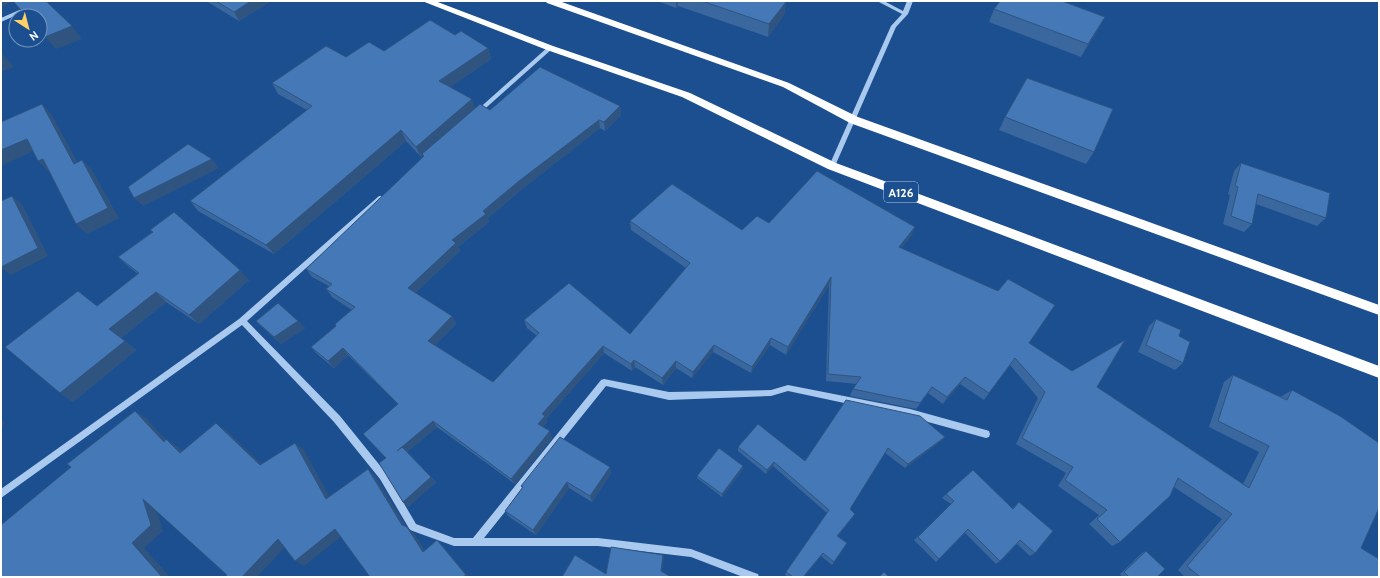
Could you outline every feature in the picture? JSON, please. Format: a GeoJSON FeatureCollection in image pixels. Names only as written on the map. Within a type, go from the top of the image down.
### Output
{"type":"FeatureCollection","features":[{"type":"Feature","properties":{"kind":"highway","name":"A126"},"geometry":{"type":"LineString","coordinates":[[427,1],[550,48],[686,95],[832,166],[1379,372]]}},
{"type":"Feature","properties":{"kind":"highway"},"geometry":{"type":"LineString","coordinates":[[550,1],[786,85],[854,120],[1379,310]]}},
{"type":"Feature","properties":{"kind":"street"},"geometry":{"type":"LineString","coordinates":[[1,20],[45,1]]}},
{"type":"Feature","properties":{"kind":"street"},"geometry":{"type":"LineString","coordinates":[[880,1],[905,14]]}},
{"type":"Feature","properties":{"kind":"street"},"geometry":{"type":"LineString","coordinates":[[832,166],[854,120],[894,26],[905,14],[910,1]]}},
{"type":"Feature","properties":{"kind":"street"},"geometry":{"type":"LineString","coordinates":[[473,116],[550,48]]}},
{"type":"Feature","properties":{"kind":"street"},"geometry":{"type":"LineString","coordinates":[[1,494],[242,321],[384,195]]}},
{"type":"Feature","properties":{"kind":"street"},"geometry":{"type":"LineString","coordinates":[[242,321],[337,419],[383,476],[413,527],[454,542],[598,542],[691,553],[755,577]]}},
{"type":"Feature","properties":{"kind":"street"},"geometry":{"type":"LineString","coordinates":[[475,542],[604,382],[669,396],[771,393],[788,388],[910,413],[986,434]]}},
{"type":"Feature","properties":{"kind":"building"},"geometry":{"type":"Polygon","coordinates":[[[13,1],[46,1],[72,26],[48,36],[48,8],[19,8],[13,1]]]}},
{"type":"Feature","properties":{"kind":"building"},"geometry":{"type":"Polygon","coordinates":[[[216,1],[251,1],[234,12],[216,1]]]}},
{"type":"Feature","properties":{"kind":"building"},"geometry":{"type":"Polygon","coordinates":[[[702,1],[781,1],[786,2],[769,24],[702,1]]]}},
{"type":"Feature","properties":{"kind":"building"},"geometry":{"type":"Polygon","coordinates":[[[1000,1],[1062,1],[1105,17],[1088,44],[994,9],[1000,1]]]}},
{"type":"Feature","properties":{"kind":"building"},"geometry":{"type":"Polygon","coordinates":[[[430,20],[455,35],[461,31],[488,48],[439,81],[472,99],[416,147],[401,130],[266,245],[190,201],[312,106],[272,83],[326,46],[346,57],[369,42],[384,51],[430,20]]]}},
{"type":"Feature","properties":{"kind":"building"},"geometry":{"type":"Polygon","coordinates":[[[540,67],[620,106],[604,122],[599,120],[519,181],[483,211],[486,214],[452,240],[456,243],[408,288],[452,316],[428,341],[493,382],[539,333],[524,320],[569,283],[630,334],[690,263],[630,221],[672,184],[742,230],[757,216],[769,223],[817,171],[915,227],[899,247],[998,291],[1008,279],[1055,305],[1029,343],[1072,371],[1125,340],[1097,387],[1249,488],[1269,446],[1218,421],[1233,375],[1287,400],[1292,390],[1340,416],[1379,443],[1379,508],[1361,548],[1379,559],[1379,577],[1200,577],[1187,566],[1232,514],[1178,478],[1170,496],[1120,542],[1097,519],[1107,510],[1065,480],[1073,467],[1022,438],[1045,392],[1015,358],[989,393],[965,377],[947,397],[932,387],[920,403],[853,389],[861,377],[828,374],[831,277],[788,347],[771,338],[752,367],[714,345],[693,372],[676,361],[662,378],[634,360],[631,364],[603,346],[542,414],[545,416],[538,424],[550,431],[511,479],[433,421],[397,451],[402,447],[431,477],[403,502],[379,463],[386,458],[363,434],[398,404],[343,348],[328,361],[311,347],[336,326],[335,324],[355,307],[326,289],[332,284],[306,269],[424,156],[422,154],[480,104],[490,110],[540,67]]]}},
{"type":"Feature","properties":{"kind":"building"},"geometry":{"type":"Polygon","coordinates":[[[1027,78],[1113,109],[1094,152],[1005,117],[1027,78]]]}},
{"type":"Feature","properties":{"kind":"building"},"geometry":{"type":"Polygon","coordinates":[[[42,104],[74,164],[82,160],[108,208],[76,224],[43,159],[38,161],[27,139],[1,150],[1,122],[42,104]]]}},
{"type":"Feature","properties":{"kind":"building"},"geometry":{"type":"Polygon","coordinates":[[[188,144],[212,159],[134,198],[128,187],[188,144]]]}},
{"type":"Feature","properties":{"kind":"building"},"geometry":{"type":"Polygon","coordinates":[[[1241,163],[1330,193],[1326,218],[1258,194],[1252,224],[1231,216],[1238,187],[1235,186],[1241,163]]]}},
{"type":"Feature","properties":{"kind":"building"},"geometry":{"type":"Polygon","coordinates":[[[12,196],[38,248],[1,267],[1,201],[12,196]]]}},
{"type":"Feature","properties":{"kind":"building"},"geometry":{"type":"Polygon","coordinates":[[[174,212],[240,270],[189,315],[156,292],[109,329],[125,341],[60,393],[5,347],[78,291],[97,306],[139,273],[118,257],[153,232],[150,230],[174,212]]]}},
{"type":"Feature","properties":{"kind":"building"},"geometry":{"type":"Polygon","coordinates":[[[278,303],[298,321],[274,337],[256,321],[278,303]]]}},
{"type":"Feature","properties":{"kind":"building"},"geometry":{"type":"Polygon","coordinates":[[[1156,319],[1181,330],[1179,336],[1190,342],[1183,363],[1146,345],[1156,319]]]}},
{"type":"Feature","properties":{"kind":"building"},"geometry":{"type":"Polygon","coordinates":[[[846,400],[920,416],[945,437],[908,464],[888,448],[850,509],[855,514],[837,536],[847,543],[834,562],[823,553],[803,577],[793,577],[786,572],[829,510],[774,462],[767,470],[738,447],[758,424],[805,461],[846,400]]]}},
{"type":"Feature","properties":{"kind":"building"},"geometry":{"type":"Polygon","coordinates":[[[135,411],[164,442],[166,439],[180,453],[216,423],[260,465],[295,443],[326,499],[368,469],[402,525],[407,527],[423,552],[437,540],[466,575],[463,577],[370,577],[335,529],[295,561],[278,539],[242,577],[224,577],[227,575],[143,499],[151,525],[132,543],[162,577],[1,577],[1,525],[71,467],[67,464],[135,411]]]}},
{"type":"Feature","properties":{"kind":"building"},"geometry":{"type":"Polygon","coordinates":[[[560,437],[610,467],[590,496],[567,482],[533,530],[505,511],[523,487],[521,486],[560,437]]]}},
{"type":"Feature","properties":{"kind":"building"},"geometry":{"type":"Polygon","coordinates":[[[719,448],[743,466],[722,494],[697,476],[719,448]]]}},
{"type":"Feature","properties":{"kind":"building"},"geometry":{"type":"Polygon","coordinates":[[[973,470],[1013,509],[1019,502],[1053,531],[1035,553],[1020,540],[1000,561],[968,529],[939,559],[918,537],[954,501],[946,494],[973,470]]]}},
{"type":"Feature","properties":{"kind":"building"},"geometry":{"type":"Polygon","coordinates":[[[611,547],[663,555],[661,571],[671,577],[562,577],[575,555],[606,574],[611,547]]]}},
{"type":"Feature","properties":{"kind":"building"},"geometry":{"type":"Polygon","coordinates":[[[1146,551],[1165,569],[1157,577],[1129,577],[1124,572],[1146,551]]]}},
{"type":"Feature","properties":{"kind":"building"},"geometry":{"type":"Polygon","coordinates":[[[884,572],[889,577],[879,577],[884,572]]]}}]}
